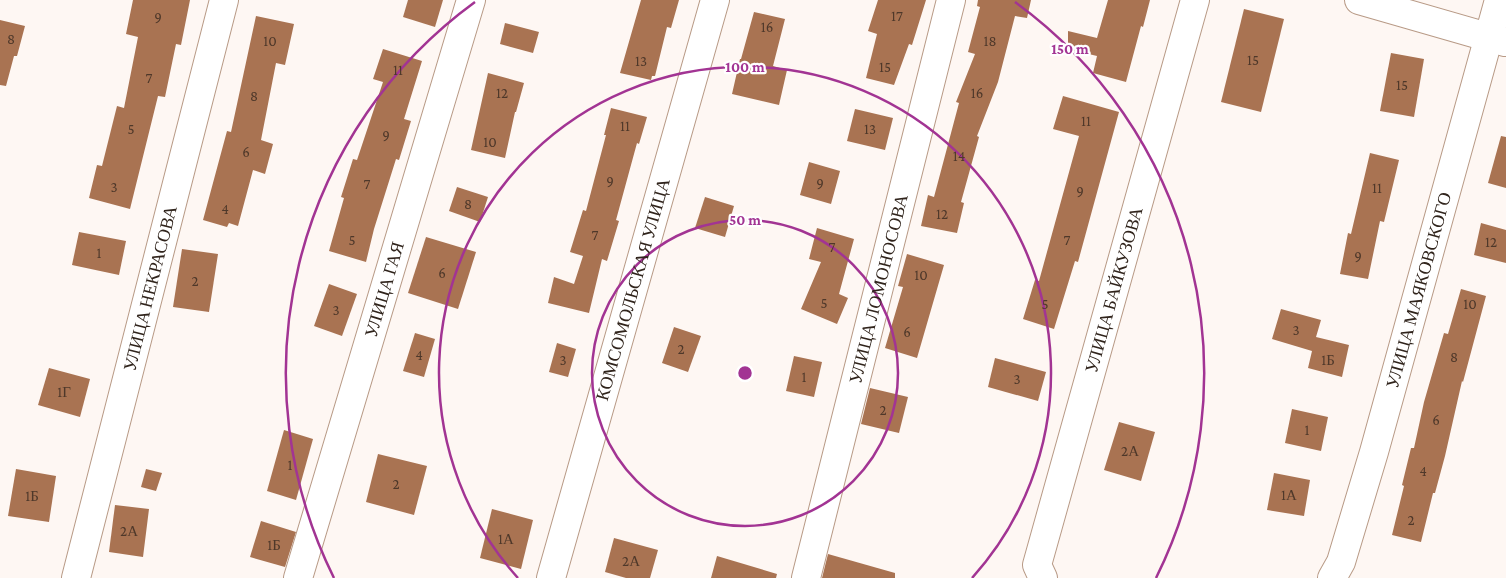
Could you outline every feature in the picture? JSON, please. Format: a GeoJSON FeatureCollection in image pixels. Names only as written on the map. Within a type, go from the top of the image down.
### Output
{"type":"FeatureCollection","features":[{"type":"Feature","properties":{"kind":"street","name":"УЛИЦА НЕКРАСОВА"},"geometry":{"type":"LineString","coordinates":[[76,578],[224,0]]}},
{"type":"Feature","properties":{"kind":"street","name":"УЛИЦА ГАЯ"},"geometry":{"type":"LineString","coordinates":[[298,578],[471,0]]}},
{"type":"Feature","properties":{"kind":"street","name":"КОМСОМОЛЬСКАЯ УЛИЦА"},"geometry":{"type":"LineString","coordinates":[[551,578],[715,0]]}},
{"type":"Feature","properties":{"kind":"street","name":"УЛИЦА ЛОМОНОСОВА"},"geometry":{"type":"LineString","coordinates":[[806,578],[951,0]]}},
{"type":"Feature","properties":{"kind":"street","name":"УЛИЦА БАЙКУЗОВА"},"geometry":{"type":"LineString","coordinates":[[1044,578],[1037,565],[1195,0]]}},
{"type":"Feature","properties":{"kind":"street"},"geometry":{"type":"LineString","coordinates":[[1359,0],[1497,40]]}},
{"type":"Feature","properties":{"kind":"street","name":"УЛИЦА МАЯКОВСКОГО"},"geometry":{"type":"LineString","coordinates":[[1332,578],[1341,562],[1497,40],[1499,0]]}},
{"type":"Feature","properties":{"kind":"building"},"geometry":{"type":"Polygon","coordinates":[[[133,0],[190,0],[181,45],[176,44],[165,97],[158,96],[130,209],[89,198],[97,165],[102,166],[117,106],[124,108],[138,37],[126,34],[133,0]]]}},
{"type":"Feature","properties":{"kind":"building"},"geometry":{"type":"Polygon","coordinates":[[[408,0],[443,0],[435,27],[403,17],[408,0]]]}},
{"type":"Feature","properties":{"kind":"building"},"geometry":{"type":"Polygon","coordinates":[[[641,0],[679,0],[671,28],[667,27],[655,76],[652,76],[651,80],[620,73],[641,0]]]}},
{"type":"Feature","properties":{"kind":"building"},"geometry":{"type":"Polygon","coordinates":[[[878,0],[926,0],[912,45],[909,44],[894,85],[866,78],[877,34],[868,31],[878,0]]]}},
{"type":"Feature","properties":{"kind":"building"},"geometry":{"type":"Polygon","coordinates":[[[978,0],[1031,0],[1027,18],[1015,16],[998,82],[977,136],[979,137],[961,202],[964,203],[957,233],[921,226],[928,195],[934,197],[959,103],[956,102],[975,54],[968,52],[980,7],[977,6],[978,0]]]}},
{"type":"Feature","properties":{"kind":"building"},"geometry":{"type":"Polygon","coordinates":[[[1108,0],[1150,0],[1126,82],[1093,73],[1097,56],[1068,49],[1068,31],[1097,38],[1108,0]]]}},
{"type":"Feature","properties":{"kind":"building"},"geometry":{"type":"Polygon","coordinates":[[[1244,9],[1284,19],[1261,112],[1221,102],[1244,9]]]}},
{"type":"Feature","properties":{"kind":"building"},"geometry":{"type":"Polygon","coordinates":[[[754,12],[785,19],[773,66],[787,70],[779,105],[732,94],[754,12]]]}},
{"type":"Feature","properties":{"kind":"building"},"geometry":{"type":"Polygon","coordinates":[[[256,16],[294,24],[285,65],[276,63],[261,140],[273,144],[265,174],[253,170],[238,226],[229,223],[227,227],[203,220],[227,131],[231,132],[256,16]]]}},
{"type":"Feature","properties":{"kind":"building"},"geometry":{"type":"Polygon","coordinates":[[[0,20],[25,26],[6,86],[0,85],[0,20]]]}},
{"type":"Feature","properties":{"kind":"building"},"geometry":{"type":"Polygon","coordinates":[[[505,23],[539,32],[533,53],[500,44],[505,23]]]}},
{"type":"Feature","properties":{"kind":"building"},"geometry":{"type":"Polygon","coordinates":[[[383,49],[422,61],[404,119],[411,121],[399,160],[396,159],[374,229],[366,262],[329,251],[344,198],[341,197],[353,159],[357,160],[383,82],[373,79],[383,49]]]}},
{"type":"Feature","properties":{"kind":"building"},"geometry":{"type":"Polygon","coordinates":[[[1391,53],[1424,59],[1414,117],[1380,111],[1391,53]]]}},
{"type":"Feature","properties":{"kind":"building"},"geometry":{"type":"Polygon","coordinates":[[[488,73],[524,83],[515,112],[505,158],[471,150],[488,73]]]}},
{"type":"Feature","properties":{"kind":"building"},"geometry":{"type":"Polygon","coordinates":[[[1063,96],[1119,112],[1078,262],[1075,261],[1054,329],[1023,319],[1035,280],[1039,281],[1079,136],[1053,129],[1063,96]]]}},
{"type":"Feature","properties":{"kind":"building"},"geometry":{"type":"Polygon","coordinates":[[[611,108],[647,117],[639,144],[637,143],[616,220],[619,221],[607,261],[602,259],[589,313],[548,303],[554,277],[574,284],[583,256],[570,252],[583,210],[586,211],[606,135],[604,135],[611,108]]]}},
{"type":"Feature","properties":{"kind":"building"},"geometry":{"type":"Polygon","coordinates":[[[855,109],[893,118],[885,150],[847,141],[855,109]]]}},
{"type":"Feature","properties":{"kind":"building"},"geometry":{"type":"Polygon","coordinates":[[[1501,136],[1506,137],[1506,188],[1488,183],[1501,136]]]}},
{"type":"Feature","properties":{"kind":"building"},"geometry":{"type":"Polygon","coordinates":[[[1370,153],[1399,160],[1384,222],[1380,221],[1368,279],[1340,274],[1348,233],[1351,234],[1370,153]]]}},
{"type":"Feature","properties":{"kind":"building"},"geometry":{"type":"Polygon","coordinates":[[[809,162],[840,171],[831,204],[800,195],[809,162]]]}},
{"type":"Feature","properties":{"kind":"building"},"geometry":{"type":"Polygon","coordinates":[[[457,187],[488,197],[480,222],[449,211],[457,187]]]}},
{"type":"Feature","properties":{"kind":"building"},"geometry":{"type":"Polygon","coordinates":[[[705,197],[734,206],[725,237],[695,228],[705,197]]]}},
{"type":"Feature","properties":{"kind":"building"},"geometry":{"type":"Polygon","coordinates":[[[1481,223],[1506,230],[1506,263],[1474,255],[1481,223]]]}},
{"type":"Feature","properties":{"kind":"building"},"geometry":{"type":"Polygon","coordinates":[[[817,228],[854,239],[839,294],[848,298],[837,324],[801,309],[821,262],[809,259],[817,228]]]}},
{"type":"Feature","properties":{"kind":"building"},"geometry":{"type":"Polygon","coordinates":[[[79,232],[126,241],[119,275],[72,265],[79,232]]]}},
{"type":"Feature","properties":{"kind":"building"},"geometry":{"type":"Polygon","coordinates":[[[426,237],[476,252],[458,309],[408,293],[426,237]]]}},
{"type":"Feature","properties":{"kind":"building"},"geometry":{"type":"Polygon","coordinates":[[[182,249],[218,254],[209,312],[173,307],[182,249]]]}},
{"type":"Feature","properties":{"kind":"building"},"geometry":{"type":"Polygon","coordinates":[[[907,254],[944,265],[917,358],[885,348],[903,287],[898,286],[907,254]]]}},
{"type":"Feature","properties":{"kind":"building"},"geometry":{"type":"Polygon","coordinates":[[[329,284],[357,294],[342,336],[314,326],[329,284]]]}},
{"type":"Feature","properties":{"kind":"building"},"geometry":{"type":"Polygon","coordinates":[[[1461,289],[1486,296],[1421,542],[1392,535],[1411,448],[1414,448],[1424,402],[1444,333],[1448,334],[1461,289]]]}},
{"type":"Feature","properties":{"kind":"building"},"geometry":{"type":"Polygon","coordinates":[[[1281,309],[1321,320],[1316,337],[1349,345],[1342,377],[1308,368],[1312,351],[1272,339],[1281,309]]]}},
{"type":"Feature","properties":{"kind":"building"},"geometry":{"type":"Polygon","coordinates":[[[674,327],[701,336],[688,372],[662,363],[674,327]]]}},
{"type":"Feature","properties":{"kind":"building"},"geometry":{"type":"Polygon","coordinates":[[[415,333],[435,339],[424,377],[403,371],[415,333]]]}},
{"type":"Feature","properties":{"kind":"building"},"geometry":{"type":"Polygon","coordinates":[[[557,343],[576,349],[568,377],[549,372],[557,343]]]}},
{"type":"Feature","properties":{"kind":"building"},"geometry":{"type":"Polygon","coordinates":[[[794,356],[822,362],[814,397],[786,391],[794,356]]]}},
{"type":"Feature","properties":{"kind":"building"},"geometry":{"type":"Polygon","coordinates":[[[995,358],[1046,372],[1038,401],[988,387],[995,358]]]}},
{"type":"Feature","properties":{"kind":"building"},"geometry":{"type":"Polygon","coordinates":[[[49,368],[90,379],[80,417],[38,405],[49,368]]]}},
{"type":"Feature","properties":{"kind":"building"},"geometry":{"type":"Polygon","coordinates":[[[870,388],[908,397],[899,433],[861,424],[870,388]]]}},
{"type":"Feature","properties":{"kind":"building"},"geometry":{"type":"Polygon","coordinates":[[[1292,409],[1328,417],[1321,451],[1285,443],[1292,409]]]}},
{"type":"Feature","properties":{"kind":"building"},"geometry":{"type":"Polygon","coordinates":[[[1119,422],[1155,432],[1141,481],[1104,470],[1119,422]]]}},
{"type":"Feature","properties":{"kind":"building"},"geometry":{"type":"Polygon","coordinates":[[[284,430],[313,439],[296,500],[267,491],[284,430]]]}},
{"type":"Feature","properties":{"kind":"building"},"geometry":{"type":"Polygon","coordinates":[[[378,454],[427,466],[414,515],[366,502],[378,454]]]}},
{"type":"Feature","properties":{"kind":"building"},"geometry":{"type":"Polygon","coordinates":[[[16,469],[56,476],[49,522],[8,516],[16,469]]]}},
{"type":"Feature","properties":{"kind":"building"},"geometry":{"type":"Polygon","coordinates":[[[146,469],[162,473],[156,491],[141,487],[146,469]]]}},
{"type":"Feature","properties":{"kind":"building"},"geometry":{"type":"Polygon","coordinates":[[[1274,473],[1310,480],[1304,516],[1267,510],[1274,473]]]}},
{"type":"Feature","properties":{"kind":"building"},"geometry":{"type":"Polygon","coordinates":[[[115,505],[149,509],[143,557],[109,552],[115,505]]]}},
{"type":"Feature","properties":{"kind":"building"},"geometry":{"type":"Polygon","coordinates":[[[492,509],[533,520],[521,569],[480,558],[492,509]]]}},
{"type":"Feature","properties":{"kind":"building"},"geometry":{"type":"Polygon","coordinates":[[[261,521],[296,532],[285,567],[250,557],[261,521]]]}},
{"type":"Feature","properties":{"kind":"building"},"geometry":{"type":"Polygon","coordinates":[[[614,538],[658,550],[650,578],[626,578],[605,572],[614,538]]]}},
{"type":"Feature","properties":{"kind":"building"},"geometry":{"type":"Polygon","coordinates":[[[828,554],[895,573],[895,578],[822,578],[828,554]]]}},
{"type":"Feature","properties":{"kind":"building"},"geometry":{"type":"Polygon","coordinates":[[[717,556],[777,574],[776,578],[711,578],[717,556]]]}}]}
